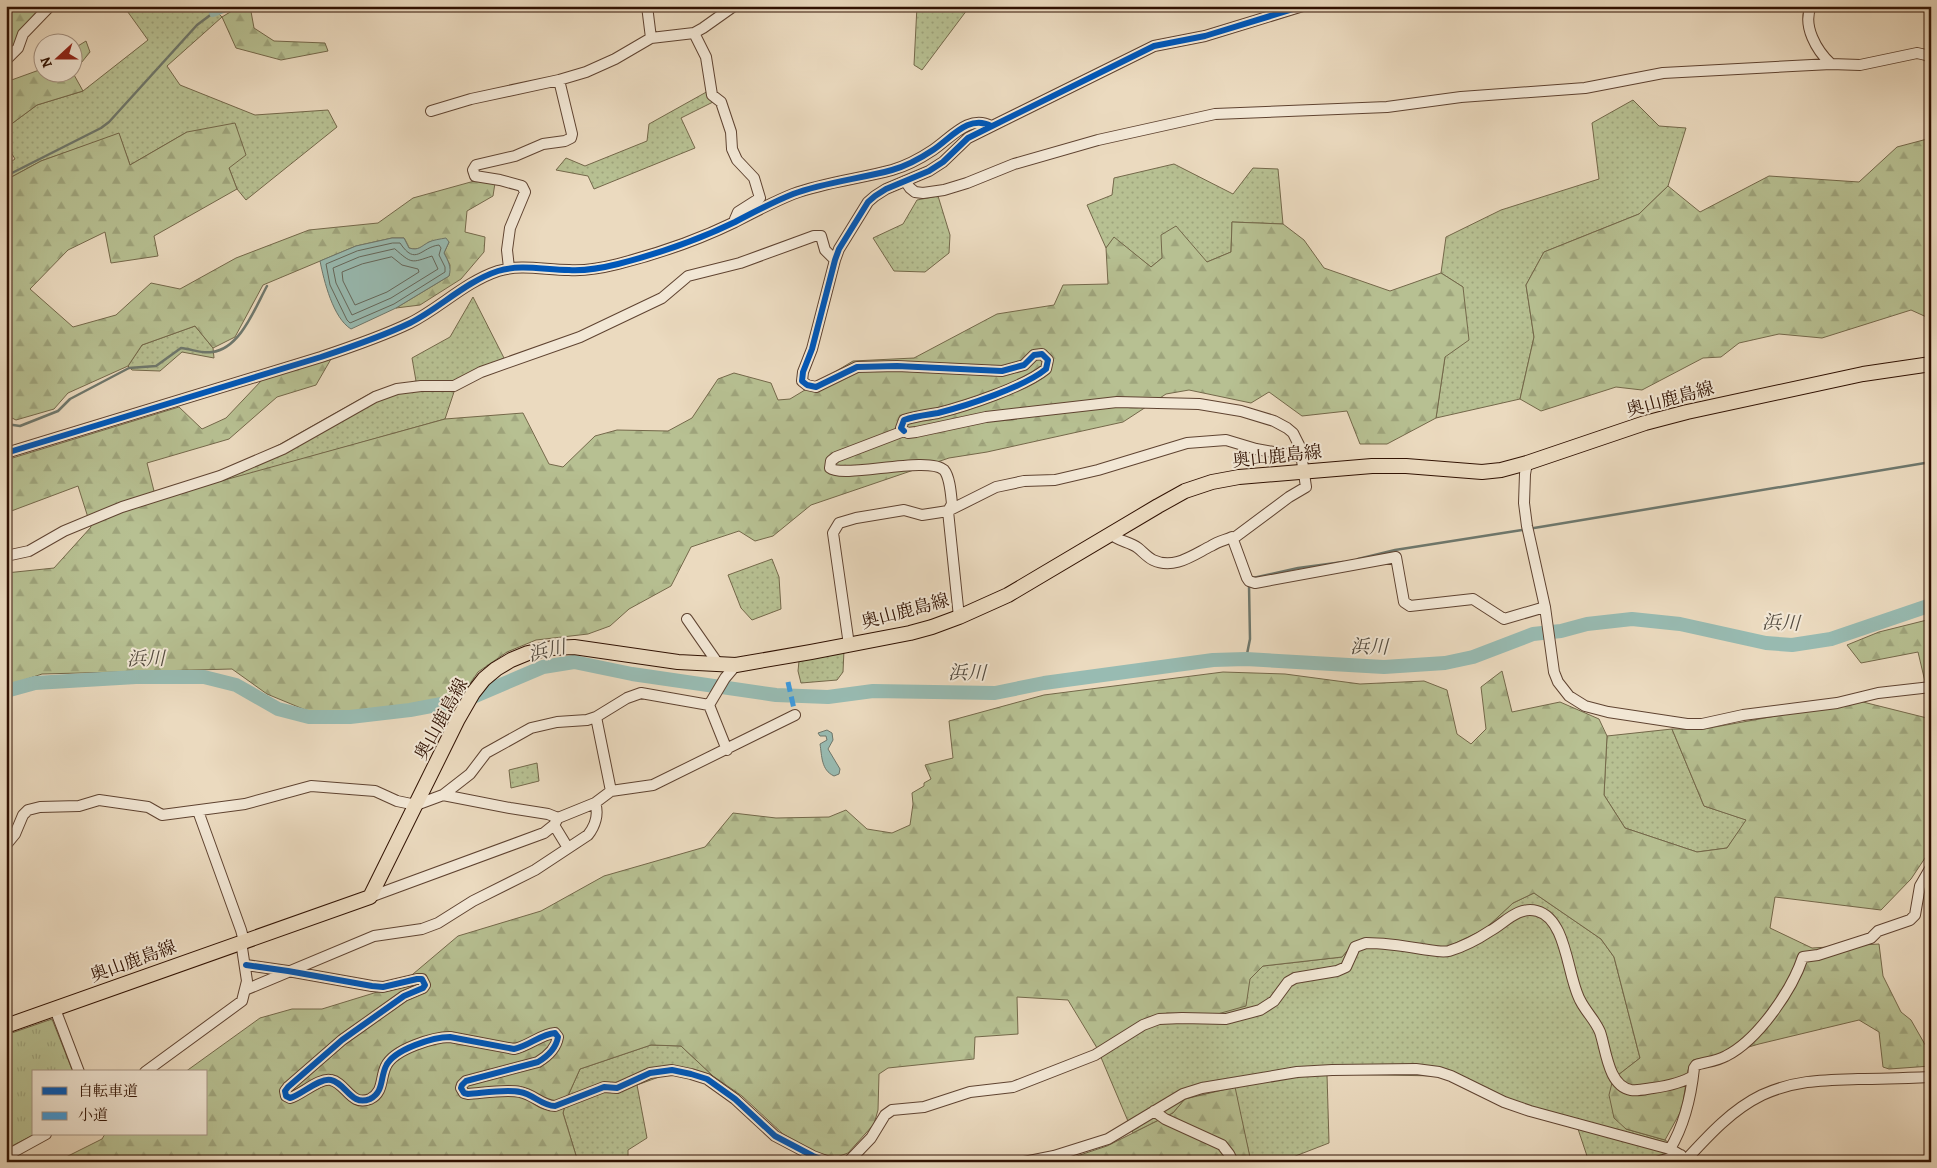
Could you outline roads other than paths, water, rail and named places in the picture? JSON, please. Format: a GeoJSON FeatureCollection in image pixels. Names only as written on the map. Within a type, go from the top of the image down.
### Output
{"type":"FeatureCollection","features":[{"type":"Feature","properties":{"kind":"main road","name":"奥山鹿島線"},"geometry":{"type":"LineString","coordinates":[[6,1026],[370,897],[458,719],[473,693],[484,679],[496,669],[528,653],[552,648],[574,647],[678,662],[722,672],[736,665],[783,658],[910,633],[959,617],[1008,594],[1185,491],[1212,482],[1240,477],[1381,466],[1482,472],[1527,463],[1645,423],[1687,412],[1864,374],[1931,364]]}},
{"type":"Feature","properties":{"kind":"street"},"geometry":{"type":"LineString","coordinates":[[6,60],[18,48],[23,34],[50,6]]}},
{"type":"Feature","properties":{"kind":"street"},"geometry":{"type":"LineString","coordinates":[[647,6],[651,38]]}},
{"type":"Feature","properties":{"kind":"street"},"geometry":{"type":"LineString","coordinates":[[431,111],[472,99],[559,80],[586,72],[651,38],[694,32],[703,28],[734,6]]}},
{"type":"Feature","properties":{"kind":"street"},"geometry":{"type":"LineString","coordinates":[[1811,6],[1808,12],[1812,36],[1820,53],[1831,64]]}},
{"type":"Feature","properties":{"kind":"street"},"geometry":{"type":"LineString","coordinates":[[904,431],[901,428],[904,420],[947,410],[1023,383],[1046,369],[1048,360],[1042,354],[1034,355],[1024,365],[1002,371],[898,366],[857,367],[816,387],[807,386],[802,381],[803,372],[812,349],[835,260],[839,249],[868,202],[886,188],[936,167],[968,138],[1154,46],[1205,36],[1297,7]]}},
{"type":"Feature","properties":{"kind":"street"},"geometry":{"type":"LineString","coordinates":[[694,32],[706,57],[712,95],[721,102],[724,109],[731,132],[732,149],[737,160],[754,178],[760,198],[738,212],[734,222]]}},
{"type":"Feature","properties":{"kind":"street"},"geometry":{"type":"LineString","coordinates":[[905,180],[915,192],[923,193],[944,190],[1014,164],[1098,140],[1215,114],[1387,107],[1461,97],[1585,88],[1663,73],[1831,64],[1860,66],[1918,53],[1931,58]]}},
{"type":"Feature","properties":{"kind":"street"},"geometry":{"type":"LineString","coordinates":[[509,268],[507,250],[510,228],[525,192],[522,186],[475,176],[473,170],[476,165],[482,163],[514,156],[542,144],[565,141],[571,138],[572,134],[559,80]]}},
{"type":"Feature","properties":{"kind":"street"},"geometry":{"type":"LineString","coordinates":[[6,453],[302,363],[366,341],[410,323],[482,278],[509,268],[531,267],[569,270],[596,269],[619,264],[688,242],[795,193],[824,184],[893,170],[917,160],[965,126],[974,122],[984,122],[991,126]]}},
{"type":"Feature","properties":{"kind":"street"},"geometry":{"type":"LineString","coordinates":[[6,556],[29,551],[64,532],[122,507],[220,476],[283,449],[375,397],[397,389],[421,386],[454,386],[481,372],[580,337],[662,298],[688,276],[740,263],[814,236],[820,236],[825,250],[835,260]]}},
{"type":"Feature","properties":{"kind":"street"},"geometry":{"type":"LineString","coordinates":[[959,617],[948,511],[952,504],[946,474],[942,469],[932,465],[838,471],[830,468],[831,461],[904,431],[908,433],[916,432],[986,417],[1117,402],[1199,404],[1240,411],[1287,428],[1297,440],[1306,487],[1289,497],[1234,538],[1232,537],[1213,544],[1192,556],[1174,563],[1166,564],[1154,561],[1138,548],[1130,543],[1118,540],[1111,534]]}},
{"type":"Feature","properties":{"kind":"street"},"geometry":{"type":"LineString","coordinates":[[848,645],[833,533],[839,523],[856,518],[904,510],[922,515],[948,511],[996,488],[1024,481],[1055,480],[1098,470],[1187,443],[1226,440],[1256,449],[1296,456],[1301,455]]}},
{"type":"Feature","properties":{"kind":"street"},"geometry":{"type":"LineString","coordinates":[[1527,463],[1524,474],[1524,503],[1527,526],[1545,609],[1554,672],[1558,682],[1569,696],[1585,706],[1608,712],[1687,724],[1702,724],[1743,715],[1837,702],[1878,693],[1931,687]]}},
{"type":"Feature","properties":{"kind":"street"},"geometry":{"type":"LineString","coordinates":[[1234,538],[1250,582],[1396,557],[1404,602],[1410,606],[1473,600],[1504,619],[1545,609]]}},
{"type":"Feature","properties":{"kind":"street"},"geometry":{"type":"LineString","coordinates":[[687,619],[722,672],[711,702],[727,750]]}},
{"type":"Feature","properties":{"kind":"street"},"geometry":{"type":"LineString","coordinates":[[6,845],[15,834],[23,815],[28,810],[40,807],[79,806],[100,800],[148,807],[162,815],[245,804],[311,786],[375,791],[397,801],[416,805],[443,795],[470,774],[486,753],[531,728],[547,724],[588,720],[627,698],[641,693],[711,702]]}},
{"type":"Feature","properties":{"kind":"street"},"geometry":{"type":"LineString","coordinates":[[370,897],[544,833],[556,821],[595,803],[611,791],[653,785],[795,715]]}},
{"type":"Feature","properties":{"kind":"street"},"geometry":{"type":"LineString","coordinates":[[596,717],[611,791]]}},
{"type":"Feature","properties":{"kind":"street"},"geometry":{"type":"LineString","coordinates":[[443,795],[548,814],[556,821],[568,848]]}},
{"type":"Feature","properties":{"kind":"street"},"geometry":{"type":"LineString","coordinates":[[245,990],[374,936],[422,929],[438,923],[473,901],[535,870],[588,835],[597,814],[595,803]]}},
{"type":"Feature","properties":{"kind":"street"},"geometry":{"type":"LineString","coordinates":[[148,1070],[242,1000],[247,981],[242,948],[244,942],[241,930],[198,811]]}},
{"type":"Feature","properties":{"kind":"street"},"geometry":{"type":"LineString","coordinates":[[1670,1149],[1679,1133],[1688,1107],[1696,1064],[1726,1056],[1751,1036],[1780,1003],[1797,974],[1803,957],[1818,955],[1871,938],[1878,931],[1910,920],[1915,915],[1920,886],[1931,867]]}},
{"type":"Feature","properties":{"kind":"street"},"geometry":{"type":"LineString","coordinates":[[848,1162],[870,1138],[885,1115],[892,1110],[924,1107],[970,1092],[1013,1087],[1096,1056],[1143,1025],[1159,1019],[1226,1019],[1260,1010],[1274,1002],[1288,982],[1295,978],[1337,971],[1346,967],[1355,947],[1366,943],[1448,951],[1485,935],[1511,915],[1524,911],[1536,911],[1549,916],[1557,928],[1580,1000],[1596,1022],[1603,1041],[1605,1057],[1610,1070],[1618,1082],[1628,1089],[1636,1090],[1660,1087],[1686,1080],[1693,1076]]}},
{"type":"Feature","properties":{"kind":"street"},"geometry":{"type":"LineString","coordinates":[[246,966],[288,971],[372,986],[383,987],[418,979],[422,979],[425,985],[423,988],[404,996],[342,1040],[284,1091],[286,1096],[290,1098],[323,1080],[330,1080],[336,1082],[360,1101],[369,1099],[378,1093],[382,1085],[386,1066],[393,1057],[423,1042],[440,1037],[450,1037],[514,1049],[525,1047],[555,1033],[558,1036],[557,1043],[547,1057],[538,1062],[466,1081],[461,1088],[464,1093],[517,1091],[530,1095],[547,1106],[555,1106],[604,1087],[617,1088],[650,1073],[672,1070],[707,1079],[735,1099],[775,1136],[813,1156],[829,1162]]}},
{"type":"Feature","properties":{"kind":"street"},"geometry":{"type":"LineString","coordinates":[[56,1009],[78,1070]]}},
{"type":"Feature","properties":{"kind":"street"},"geometry":{"type":"LineString","coordinates":[[1024,1162],[1057,1159],[1108,1139],[1184,1094],[1202,1088],[1297,1072],[1416,1069],[1451,1076],[1504,1102],[1530,1111],[1670,1149],[1684,1159]]}},
{"type":"Feature","properties":{"kind":"street"},"geometry":{"type":"LineString","coordinates":[[1656,1162],[1684,1159],[1721,1123],[1741,1108],[1762,1096],[1790,1085],[1813,1080],[1931,1077]]}},
{"type":"Feature","properties":{"kind":"street"},"geometry":{"type":"LineString","coordinates":[[1154,1111],[1165,1119],[1222,1145],[1233,1162]]}},
{"type":"Feature","properties":{"kind":"street"},"geometry":{"type":"LineString","coordinates":[[6,1156],[42,1136]]}},
{"type":"Feature","properties":{"kind":"water"},"geometry":{"type":"Polygon","coordinates":[[[392,238],[404,238],[409,248],[415,249],[431,241],[446,238],[449,242],[444,253],[450,267],[449,276],[396,308],[351,329],[339,317],[334,308],[320,261],[356,246],[392,238]]]}},
{"type":"Feature","properties":{"kind":"water"},"geometry":{"type":"Polygon","coordinates":[[[827,730],[832,733],[833,740],[828,749],[840,769],[839,774],[834,776],[824,766],[822,758],[820,744],[827,740],[826,736],[820,736],[818,733],[827,730]]]}},
{"type":"Feature","properties":{"kind":"waterway"},"geometry":{"type":"LineString","coordinates":[[213,13],[231,6]]}},
{"type":"Feature","properties":{"kind":"waterway"},"geometry":{"type":"LineString","coordinates":[[6,176],[101,128],[109,122],[197,25],[213,13]]}},
{"type":"Feature","properties":{"kind":"waterway"},"geometry":{"type":"LineString","coordinates":[[6,424],[20,426],[58,411],[70,399],[129,368],[156,366],[181,348],[205,352],[222,349],[239,336],[252,316],[267,286]]}},
{"type":"Feature","properties":{"kind":"waterway"},"geometry":{"type":"LineString","coordinates":[[1534,528],[1931,462]]}},
{"type":"Feature","properties":{"kind":"waterway"},"geometry":{"type":"LineString","coordinates":[[1358,559],[1395,550],[1522,530]]}},
{"type":"Feature","properties":{"kind":"waterway"},"geometry":{"type":"LineString","coordinates":[[1253,578],[1298,568],[1343,562]]}},
{"type":"Feature","properties":{"kind":"waterway"},"geometry":{"type":"LineString","coordinates":[[1246,659],[1250,639],[1249,585]]}},
{"type":"Feature","properties":{"kind":"waterway","name":"浜川"},"geometry":{"type":"LineString","coordinates":[[6,691],[35,683],[136,677],[204,677],[236,685],[278,709],[309,717],[350,717],[410,710],[468,699],[543,667],[574,662],[632,674],[776,695],[828,697],[873,691],[995,693],[1044,683],[1213,660],[1246,659],[1384,667],[1445,663],[1473,657],[1533,634],[1561,631],[1587,624],[1632,619],[1680,624],[1766,643],[1792,645],[1831,639],[1931,605]]}}]}
